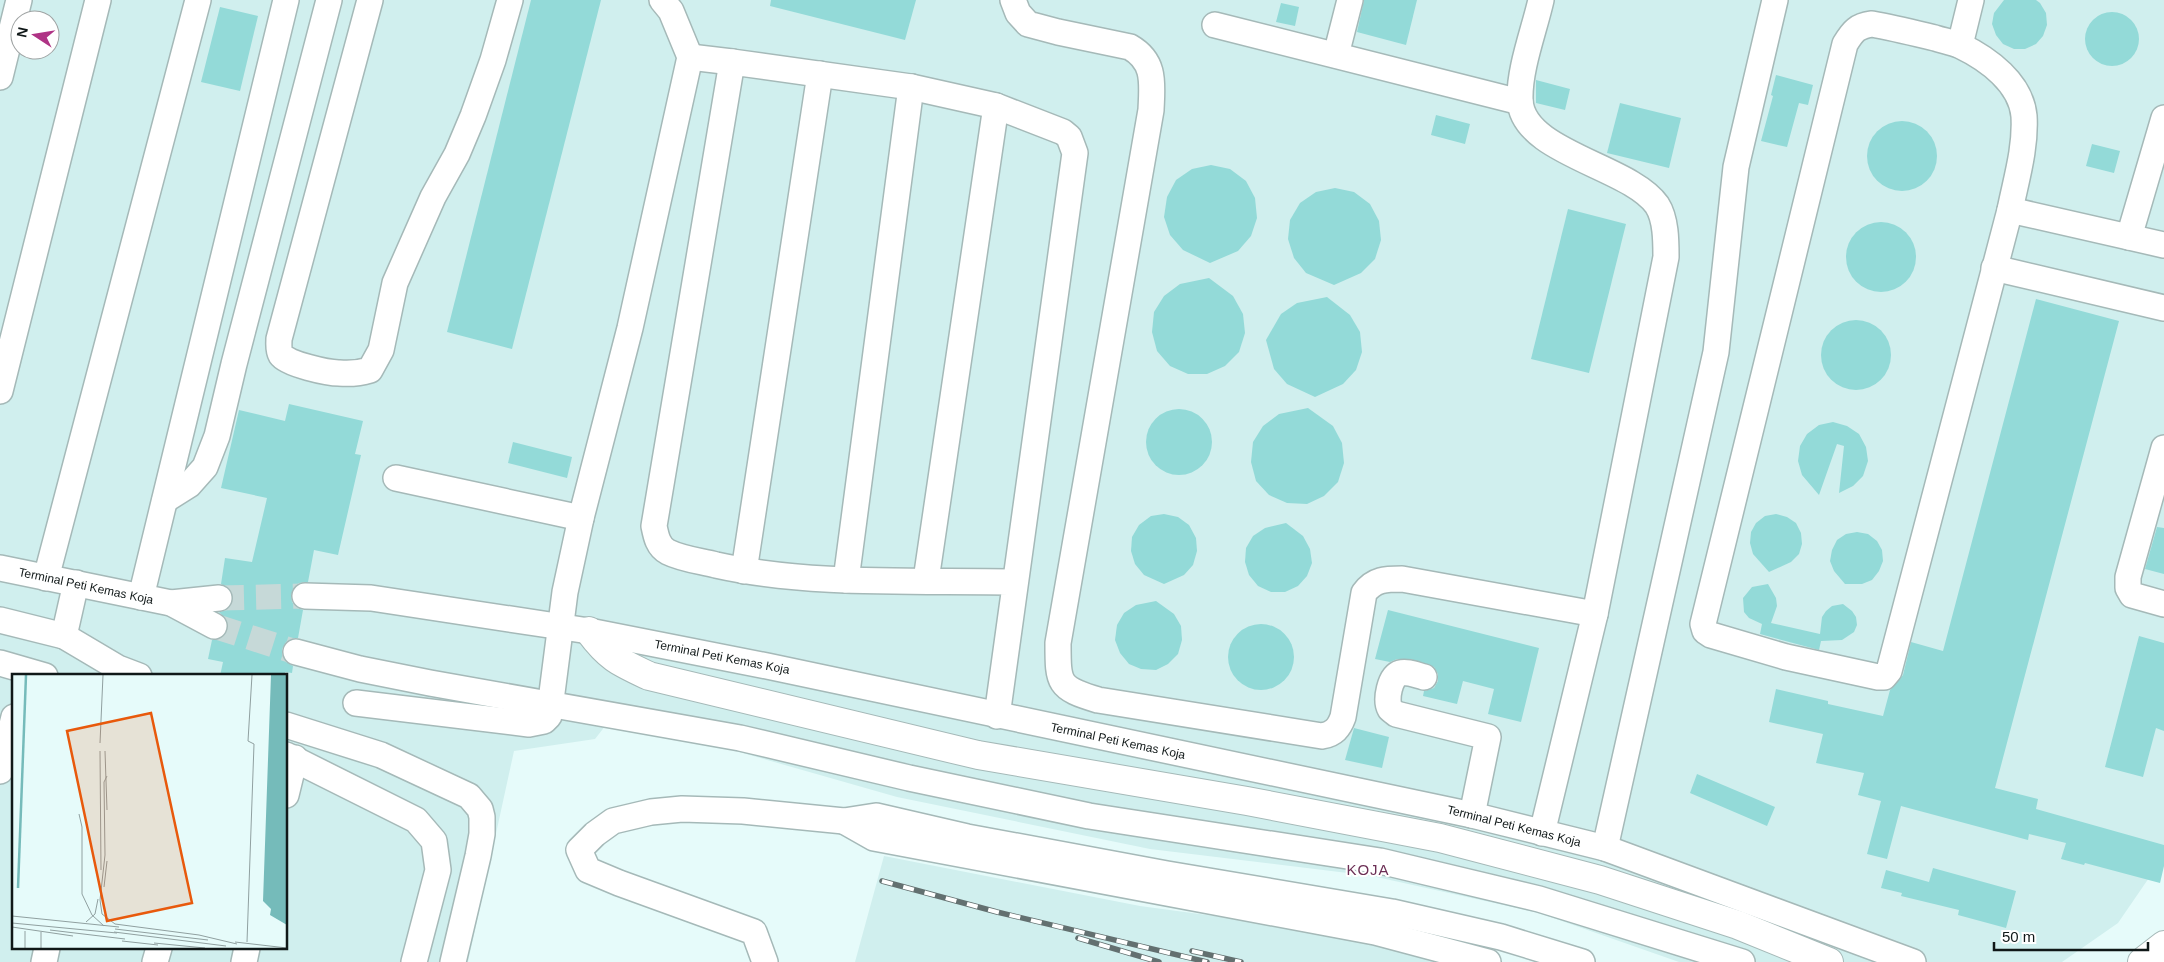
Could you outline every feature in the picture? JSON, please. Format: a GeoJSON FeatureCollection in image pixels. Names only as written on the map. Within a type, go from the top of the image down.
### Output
{"type":"FeatureCollection","features":[{"type":"Feature","properties":{"kind":"highway"},"geometry":{"type":"LineString","coordinates":[[589,631],[605,652],[623,664],[649,676],[978,755],[1247,801],[1440,838],[1600,880],[1738,925],[1829,962]]}},
{"type":"Feature","properties":{"kind":"highway"},"geometry":{"type":"LineString","coordinates":[[2142,962],[2164,945]]}},
{"type":"Feature","properties":{"kind":"street"},"geometry":{"type":"LineString","coordinates":[[0,77],[19,0]]}},
{"type":"Feature","properties":{"kind":"street"},"geometry":{"type":"LineString","coordinates":[[0,390],[98,0]]}},
{"type":"Feature","properties":{"kind":"street"},"geometry":{"type":"LineString","coordinates":[[46,578],[198,0]]}},
{"type":"Feature","properties":{"kind":"street"},"geometry":{"type":"LineString","coordinates":[[141,597],[286,0]]}},
{"type":"Feature","properties":{"kind":"street"},"geometry":{"type":"LineString","coordinates":[[165,500],[189,485],[205,466],[217,436],[329,0]]}},
{"type":"Feature","properties":{"kind":"street"},"geometry":{"type":"LineString","coordinates":[[370,0],[279,339],[279,351],[285,359],[337,373],[357,373],[370,370],[376,361],[385,333],[395,283],[433,197],[457,154],[473,116],[493,60],[510,0]]}},
{"type":"Feature","properties":{"kind":"street"},"geometry":{"type":"LineString","coordinates":[[356,703],[529,724],[544,721],[549,716],[560,626],[581,518],[630,328],[690,57],[671,11],[662,0]]}},
{"type":"Feature","properties":{"kind":"street"},"geometry":{"type":"LineString","coordinates":[[1013,0],[1018,13],[1028,24],[1130,47],[1141,53],[1149,66],[1152,81],[1151,110],[1058,644],[1058,674],[1064,686],[1076,694],[1098,700],[1328,735],[1336,730],[1343,716],[1364,593],[1370,585],[1384,579],[1402,579],[1594,614]]}},
{"type":"Feature","properties":{"kind":"street"},"geometry":{"type":"LineString","coordinates":[[1336,55],[1350,0]]}},
{"type":"Feature","properties":{"kind":"street"},"geometry":{"type":"LineString","coordinates":[[1541,0],[1521,80],[1520,102],[1528,124],[1545,140],[1642,189],[1658,206],[1666,234],[1666,257],[1594,614],[1542,833]]}},
{"type":"Feature","properties":{"kind":"street"},"geometry":{"type":"LineString","coordinates":[[1605,848],[1716,352],[1736,167],[1775,0]]}},
{"type":"Feature","properties":{"kind":"street"},"geometry":{"type":"LineString","coordinates":[[1960,45],[1971,0]]}},
{"type":"Feature","properties":{"kind":"street"},"geometry":{"type":"LineString","coordinates":[[1872,24],[1960,45],[1987,60],[2000,72],[2020,98],[2024,115],[2024,143],[2010,210],[1888,673],[1884,677],[1878,677],[1786,657],[1707,633],[1703,624],[1845,44],[1853,31],[1860,26],[1872,24]]}},
{"type":"Feature","properties":{"kind":"street"},"geometry":{"type":"LineString","coordinates":[[1215,25],[1520,102]]}},
{"type":"Feature","properties":{"kind":"street"},"geometry":{"type":"LineString","coordinates":[[690,57],[911,87],[996,106],[1063,132],[1070,137],[1075,153],[998,716]]}},
{"type":"Feature","properties":{"kind":"street"},"geometry":{"type":"LineString","coordinates":[[732,62],[654,526],[660,545],[666,551],[682,557],[744,571],[846,580],[1015,582]]}},
{"type":"Feature","properties":{"kind":"street"},"geometry":{"type":"LineString","coordinates":[[744,571],[820,74]]}},
{"type":"Feature","properties":{"kind":"street"},"geometry":{"type":"LineString","coordinates":[[846,580],[911,87]]}},
{"type":"Feature","properties":{"kind":"street"},"geometry":{"type":"LineString","coordinates":[[926,580],[996,106]]}},
{"type":"Feature","properties":{"kind":"street"},"geometry":{"type":"LineString","coordinates":[[2129,237],[2164,118]]}},
{"type":"Feature","properties":{"kind":"street"},"geometry":{"type":"LineString","coordinates":[[2010,210],[2164,244]]}},
{"type":"Feature","properties":{"kind":"street"},"geometry":{"type":"LineString","coordinates":[[1994,268],[2164,308]]}},
{"type":"Feature","properties":{"kind":"street"},"geometry":{"type":"LineString","coordinates":[[199,356],[234,364]]}},
{"type":"Feature","properties":{"kind":"street"},"geometry":{"type":"LineString","coordinates":[[2164,448],[2128,577],[2128,588],[2132,595],[2164,604]]}},
{"type":"Feature","properties":{"kind":"street"},"geometry":{"type":"LineString","coordinates":[[396,478],[581,518]]}},
{"type":"Feature","properties":{"kind":"street","name":"Terminal Peti Kemas Koja"},"geometry":{"type":"LineString","coordinates":[[0,568],[171,603],[214,626]]}},
{"type":"Feature","properties":{"kind":"street"},"geometry":{"type":"LineString","coordinates":[[64,636],[76,583]]}},
{"type":"Feature","properties":{"kind":"street","name":"Terminal Peti Kemas Koja"},"geometry":{"type":"LineString","coordinates":[[305,596],[371,598],[589,631],[768,666],[1472,815],[1605,848],[1913,962]]}},
{"type":"Feature","properties":{"kind":"street","name":"Terminal Peti Kemas Koja"},"geometry":{"type":"LineString","coordinates":[[171,603],[219,598]]}},
{"type":"Feature","properties":{"kind":"street"},"geometry":{"type":"LineString","coordinates":[[0,620],[64,636],[118,668],[134,674]]}},
{"type":"Feature","properties":{"kind":"street"},"geometry":{"type":"LineString","coordinates":[[296,652],[360,669],[740,738],[909,778],[1089,816],[1380,861],[1539,899],[1742,962]]}},
{"type":"Feature","properties":{"kind":"street"},"geometry":{"type":"LineString","coordinates":[[0,663],[31,674]]}},
{"type":"Feature","properties":{"kind":"street"},"geometry":{"type":"LineString","coordinates":[[1424,677],[1404,673],[1398,674],[1393,678],[1388,700],[1390,708],[1396,714],[1491,728],[1472,815]]}},
{"type":"Feature","properties":{"kind":"street"},"geometry":{"type":"LineString","coordinates":[[0,771],[12,725]]}},
{"type":"Feature","properties":{"kind":"street"},"geometry":{"type":"LineString","coordinates":[[288,726],[381,755],[469,796],[480,809],[482,834],[478,856],[452,962]]}},
{"type":"Feature","properties":{"kind":"street"},"geometry":{"type":"LineString","coordinates":[[288,780],[291,757],[416,820],[434,841],[438,870],[414,962]]}},
{"type":"Feature","properties":{"kind":"street"},"geometry":{"type":"LineString","coordinates":[[764,962],[754,932],[588,870],[579,850],[595,834],[613,821],[651,812],[682,809],[743,810],[844,821],[874,838],[1189,887],[1392,912],[1501,937],[1582,962]]}},
{"type":"Feature","properties":{"kind":"street"},"geometry":{"type":"LineString","coordinates":[[1189,887],[1375,932],[1488,962]]}},
{"type":"Feature","properties":{"kind":"shaded area"},"geometry":{"type":"Polygon","coordinates":[[[0,0],[2164,0],[2164,856],[2118,923],[2062,962],[1679,962],[1539,913],[1372,876],[1150,849],[897,797],[613,716],[595,739],[514,751],[468,962],[0,962],[0,0]]]}},
{"type":"Feature","properties":{"kind":"shaded area"},"geometry":{"type":"Polygon","coordinates":[[[884,856],[1140,906],[1355,935],[1468,962],[855,962],[884,856]]]}},
{"type":"Feature","properties":{"kind":"building"},"geometry":{"type":"Polygon","coordinates":[[[531,0],[601,0],[512,349],[447,332],[531,0]]]}},
{"type":"Feature","properties":{"kind":"building"},"geometry":{"type":"Polygon","coordinates":[[[771,0],[916,0],[905,40],[770,6],[771,0]]]}},
{"type":"Feature","properties":{"kind":"building"},"geometry":{"type":"Polygon","coordinates":[[[1364,0],[1417,0],[1406,45],[1357,32],[1364,0]]]}},
{"type":"Feature","properties":{"kind":"building"},"geometry":{"type":"Polygon","coordinates":[[[2004,0],[2036,0],[2040,3],[2046,13],[2047,25],[2043,36],[2036,44],[2025,49],[2014,49],[2003,44],[1996,35],[1992,24],[1994,13],[2004,0]]]}},
{"type":"Feature","properties":{"kind":"building"},"geometry":{"type":"Polygon","coordinates":[[[1281,3],[1299,7],[1295,26],[1276,22],[1281,3]]]}},
{"type":"Feature","properties":{"kind":"building"},"geometry":{"type":"Polygon","coordinates":[[[220,7],[258,16],[240,91],[201,82],[220,7]]]}},
{"type":"Feature","properties":{"kind":"building"},"geometry":{"type":"Polygon","coordinates":[[[2107,12],[2117,12],[2127,16],[2135,24],[2139,39],[2135,54],[2127,62],[2117,66],[2107,66],[2097,62],[2089,54],[2085,44],[2085,34],[2089,24],[2097,16],[2107,12]]]}},
{"type":"Feature","properties":{"kind":"building"},"geometry":{"type":"Polygon","coordinates":[[[1776,75],[1813,85],[1808,105],[1799,103],[1787,147],[1761,141],[1773,96],[1771,95],[1776,75]]]}},
{"type":"Feature","properties":{"kind":"building"},"geometry":{"type":"Polygon","coordinates":[[[1536,80],[1570,89],[1565,110],[1536,103],[1536,80]]]}},
{"type":"Feature","properties":{"kind":"building"},"geometry":{"type":"Polygon","coordinates":[[[1620,103],[1681,118],[1669,168],[1607,153],[1620,103]]]}},
{"type":"Feature","properties":{"kind":"building"},"geometry":{"type":"Polygon","coordinates":[[[1436,115],[1470,124],[1465,144],[1431,135],[1436,115]]]}},
{"type":"Feature","properties":{"kind":"building"},"geometry":{"type":"Polygon","coordinates":[[[1902,121],[1915,124],[1927,131],[1934,143],[1937,156],[1934,169],[1927,181],[1915,188],[1902,191],[1889,188],[1877,181],[1870,169],[1867,156],[1870,143],[1877,131],[1889,124],[1902,121]]]}},
{"type":"Feature","properties":{"kind":"building"},"geometry":{"type":"Polygon","coordinates":[[[2092,144],[2120,151],[2114,173],[2086,166],[2092,144]]]}},
{"type":"Feature","properties":{"kind":"building"},"geometry":{"type":"Polygon","coordinates":[[[1211,165],[1230,169],[1246,181],[1255,198],[1257,218],[1251,236],[1238,251],[1210,263],[1183,250],[1170,235],[1164,217],[1167,197],[1176,180],[1192,169],[1211,165]]]}},
{"type":"Feature","properties":{"kind":"building"},"geometry":{"type":"Polygon","coordinates":[[[1335,188],[1354,192],[1370,204],[1379,221],[1381,240],[1375,259],[1361,273],[1334,285],[1306,273],[1294,258],[1288,239],[1290,220],[1300,203],[1316,192],[1335,188]]]}},
{"type":"Feature","properties":{"kind":"building"},"geometry":{"type":"Polygon","coordinates":[[[1568,209],[1626,224],[1589,373],[1531,359],[1568,209]]]}},
{"type":"Feature","properties":{"kind":"building"},"geometry":{"type":"Polygon","coordinates":[[[1881,222],[1894,225],[1906,232],[1913,244],[1916,257],[1913,270],[1906,282],[1894,289],[1881,292],[1868,289],[1856,282],[1849,270],[1846,257],[1849,244],[1856,232],[1868,225],[1881,222]]]}},
{"type":"Feature","properties":{"kind":"building"},"geometry":{"type":"Polygon","coordinates":[[[1209,278],[1233,296],[1243,314],[1245,333],[1239,352],[1225,366],[1207,374],[1188,374],[1170,366],[1157,351],[1152,332],[1154,312],[1164,296],[1180,284],[1209,278]]]}},
{"type":"Feature","properties":{"kind":"building"},"geometry":{"type":"Polygon","coordinates":[[[1327,297],[1350,315],[1360,332],[1362,352],[1356,370],[1343,384],[1315,397],[1287,384],[1274,369],[1266,340],[1281,314],[1297,303],[1327,297]]]}},
{"type":"Feature","properties":{"kind":"building"},"geometry":{"type":"Polygon","coordinates":[[[2036,299],[2119,321],[1995,788],[2038,799],[2036,809],[2164,845],[2164,866],[2160,883],[2085,863],[2084,865],[2061,859],[2066,843],[2029,834],[2028,840],[1901,806],[1887,859],[1867,854],[1881,801],[1858,795],[1864,773],[1816,763],[1823,734],[1769,722],[1776,689],[1828,701],[1828,704],[1883,716],[1890,690],[1903,675],[1911,642],[1943,651],[2036,299]]]}},
{"type":"Feature","properties":{"kind":"building"},"geometry":{"type":"Polygon","coordinates":[[[1856,320],[1869,323],[1881,330],[1888,342],[1891,355],[1888,368],[1881,380],[1869,387],[1856,390],[1843,387],[1831,380],[1824,368],[1821,355],[1824,342],[1831,330],[1843,323],[1856,320]]]}},
{"type":"Feature","properties":{"kind":"building"},"geometry":{"type":"Polygon","coordinates":[[[289,404],[363,421],[355,454],[361,455],[338,555],[314,550],[308,582],[299,583],[293,589],[292,602],[297,608],[303,610],[298,638],[292,638],[286,642],[282,649],[282,656],[286,662],[293,666],[292,673],[220,674],[223,662],[208,659],[212,640],[221,638],[227,632],[226,619],[219,612],[227,610],[232,603],[231,590],[221,584],[225,558],[252,562],[267,498],[221,488],[239,410],[285,421],[289,404]]]}},
{"type":"Feature","properties":{"kind":"building"},"geometry":{"type":"Polygon","coordinates":[[[1308,408],[1333,426],[1342,443],[1344,463],[1338,482],[1324,496],[1307,504],[1287,503],[1269,495],[1256,481],[1251,462],[1253,442],[1263,426],[1279,414],[1308,408]]]}},
{"type":"Feature","properties":{"kind":"building"},"geometry":{"type":"Polygon","coordinates":[[[1173,409],[1185,409],[1197,414],[1207,424],[1212,436],[1210,455],[1197,470],[1185,475],[1173,475],[1161,470],[1151,460],[1146,448],[1146,436],[1151,424],[1161,414],[1173,409]]]}},
{"type":"Feature","properties":{"kind":"building"},"geometry":{"type":"Polygon","coordinates":[[[1833,422],[1847,426],[1859,434],[1866,447],[1868,461],[1863,476],[1853,486],[1839,493],[1844,446],[1837,444],[1819,495],[1802,475],[1798,461],[1800,446],[1807,434],[1819,425],[1833,422]]]}},
{"type":"Feature","properties":{"kind":"building"},"geometry":{"type":"Polygon","coordinates":[[[513,442],[572,457],[567,478],[508,463],[513,442]]]}},
{"type":"Feature","properties":{"kind":"building"},"geometry":{"type":"Polygon","coordinates":[[[1164,514],[1178,517],[1189,525],[1196,538],[1197,551],[1193,565],[1184,575],[1164,584],[1144,575],[1135,564],[1131,551],[1132,537],[1139,525],[1151,516],[1164,514]]]}},
{"type":"Feature","properties":{"kind":"building"},"geometry":{"type":"Polygon","coordinates":[[[1776,514],[1787,517],[1796,523],[1801,533],[1802,544],[1799,554],[1791,562],[1769,572],[1753,554],[1750,543],[1751,532],[1756,523],[1765,516],[1776,514]]]}},
{"type":"Feature","properties":{"kind":"building"},"geometry":{"type":"Polygon","coordinates":[[[1286,523],[1303,536],[1310,549],[1312,563],[1307,576],[1298,586],[1285,592],[1271,592],[1258,586],[1249,575],[1245,562],[1246,548],[1253,536],[1265,528],[1286,523]]]}},
{"type":"Feature","properties":{"kind":"building"},"geometry":{"type":"Polygon","coordinates":[[[2157,527],[2164,528],[2164,574],[2145,569],[2157,527]]]}},
{"type":"Feature","properties":{"kind":"building"},"geometry":{"type":"Polygon","coordinates":[[[1857,532],[1868,534],[1877,541],[1882,550],[1883,561],[1879,571],[1872,580],[1862,584],[1845,584],[1834,571],[1830,561],[1832,550],[1837,540],[1846,534],[1857,532]]]}},
{"type":"Feature","properties":{"kind":"building"},"geometry":{"type":"Polygon","coordinates":[[[1768,584],[1776,598],[1777,606],[1771,623],[1820,634],[1822,617],[1826,611],[1832,606],[1843,604],[1856,617],[1857,625],[1854,632],[1842,640],[1821,641],[1819,650],[1760,634],[1762,624],[1749,618],[1744,612],[1743,598],[1752,587],[1768,584]]]}},
{"type":"Feature","properties":{"kind":"building"},"geometry":{"type":"Polygon","coordinates":[[[1156,601],[1174,614],[1181,626],[1182,640],[1178,654],[1168,664],[1156,670],[1141,669],[1129,664],[1120,653],[1115,640],[1117,625],[1124,613],[1136,605],[1156,601]]]}},
{"type":"Feature","properties":{"kind":"building"},"geometry":{"type":"Polygon","coordinates":[[[1388,610],[1539,648],[1521,722],[1488,714],[1494,689],[1463,681],[1457,704],[1423,696],[1424,691],[1434,688],[1438,681],[1438,674],[1434,667],[1410,659],[1397,659],[1390,662],[1375,659],[1388,610]]]}},
{"type":"Feature","properties":{"kind":"building"},"geometry":{"type":"Polygon","coordinates":[[[1255,624],[1267,624],[1285,633],[1292,644],[1294,657],[1292,670],[1285,681],[1274,688],[1255,690],[1242,685],[1233,676],[1228,663],[1228,651],[1233,638],[1242,629],[1255,624]]]}},
{"type":"Feature","properties":{"kind":"building"},"geometry":{"type":"Polygon","coordinates":[[[2139,636],[2164,643],[2164,731],[2156,728],[2143,777],[2105,767],[2139,636]]]}},
{"type":"Feature","properties":{"kind":"building"},"geometry":{"type":"Polygon","coordinates":[[[1354,728],[1389,737],[1382,768],[1345,760],[1354,728]]]}},
{"type":"Feature","properties":{"kind":"building"},"geometry":{"type":"Polygon","coordinates":[[[1697,774],[1775,807],[1767,826],[1690,793],[1697,774]]]}},
{"type":"Feature","properties":{"kind":"building"},"geometry":{"type":"Polygon","coordinates":[[[1933,868],[2016,891],[2006,928],[1958,915],[1959,910],[1901,896],[1902,893],[1881,888],[1886,870],[1929,882],[1933,868]]]}},
{"type":"Feature","properties":{"kind":"tunnel"},"geometry":{"type":"LineString","coordinates":[[219,598],[305,596]]}},
{"type":"Feature","properties":{"kind":"tunnel"},"geometry":{"type":"LineString","coordinates":[[214,626],[296,652]]}},
{"type":"Feature","properties":{"kind":"railway"},"geometry":{"type":"LineString","coordinates":[[882,881],[997,912],[1207,962]]}},
{"type":"Feature","properties":{"kind":"railway"},"geometry":{"type":"LineString","coordinates":[[1078,938],[1159,962]]}},
{"type":"Feature","properties":{"kind":"railway"},"geometry":{"type":"LineString","coordinates":[[1192,951],[1241,962]]}},
{"type":"Feature","properties":{"kind":"district","name":"KOJA"},"geometry":{"type":"Point","coordinates":[1368,870]}}]}
